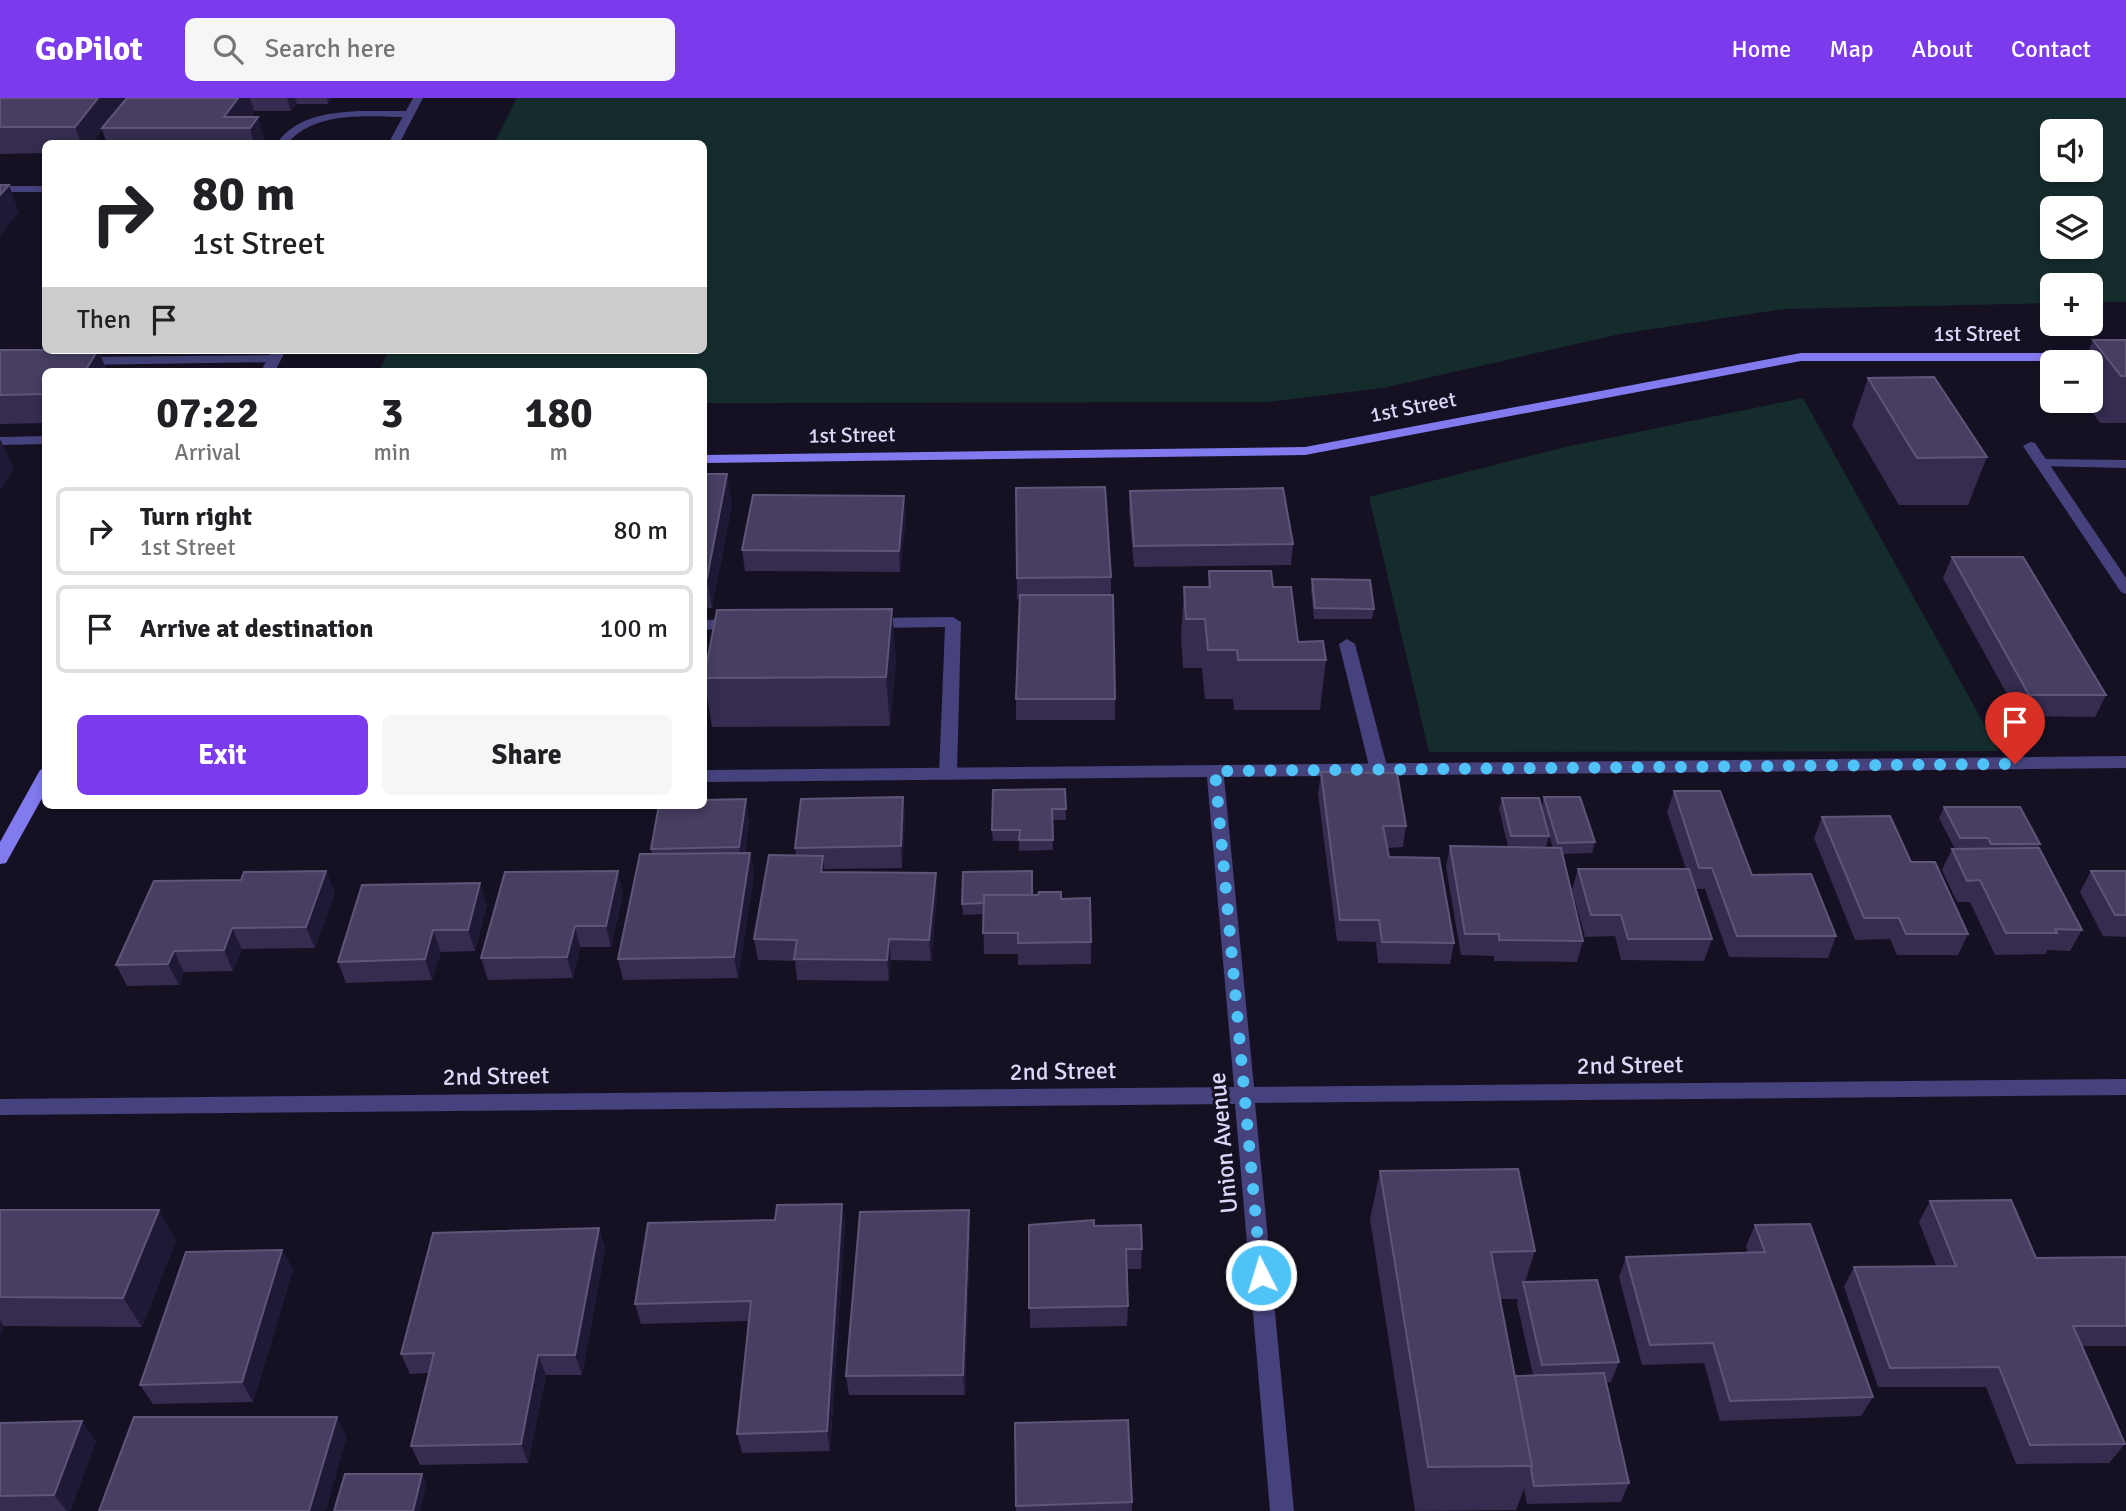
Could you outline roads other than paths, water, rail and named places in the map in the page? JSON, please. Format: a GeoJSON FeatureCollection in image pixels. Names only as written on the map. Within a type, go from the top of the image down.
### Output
{"type":"FeatureCollection","features":[{"type":"Feature","properties":{"kind":"street"},"geometry":{"type":"LineString","coordinates":[[395,140],[418,98]]}},
{"type":"Feature","properties":{"kind":"street"},"geometry":{"type":"LineString","coordinates":[[285,140],[300,123],[323,117],[410,114]]}},
{"type":"Feature","properties":{"kind":"street"},"geometry":{"type":"LineString","coordinates":[[0,189],[42,189]]}},
{"type":"Feature","properties":{"kind":"street","name":"1st Street"},"geometry":{"type":"LineString","coordinates":[[707,459],[1305,451],[1801,357],[2126,357]]}},
{"type":"Feature","properties":{"kind":"street"},"geometry":{"type":"LineString","coordinates":[[69,362],[274,360]]}},
{"type":"Feature","properties":{"kind":"street"},"geometry":{"type":"LineString","coordinates":[[0,441],[42,440]]}},
{"type":"Feature","properties":{"kind":"street"},"geometry":{"type":"LineString","coordinates":[[2030,446],[2126,589]]}},
{"type":"Feature","properties":{"kind":"street"},"geometry":{"type":"LineString","coordinates":[[2042,463],[2126,464]]}},
{"type":"Feature","properties":{"kind":"street"},"geometry":{"type":"LineString","coordinates":[[856,623],[953,622],[948,774]]}},
{"type":"Feature","properties":{"kind":"street"},"geometry":{"type":"LineString","coordinates":[[707,625],[759,624]]}},
{"type":"Feature","properties":{"kind":"street"},"geometry":{"type":"LineString","coordinates":[[1347,644],[1379,770]]}},
{"type":"Feature","properties":{"kind":"street"},"geometry":{"type":"LineString","coordinates":[[707,776],[2126,762]]}},
{"type":"Feature","properties":{"kind":"street","name":"Union Avenue"},"geometry":{"type":"LineString","coordinates":[[1215,771],[1282,1511]]}},
{"type":"Feature","properties":{"kind":"street"},"geometry":{"type":"LineString","coordinates":[[2,852],[42,783]]}},
{"type":"Feature","properties":{"kind":"street","name":"2nd Street"},"geometry":{"type":"LineString","coordinates":[[0,1107],[2126,1087]]}}]}
